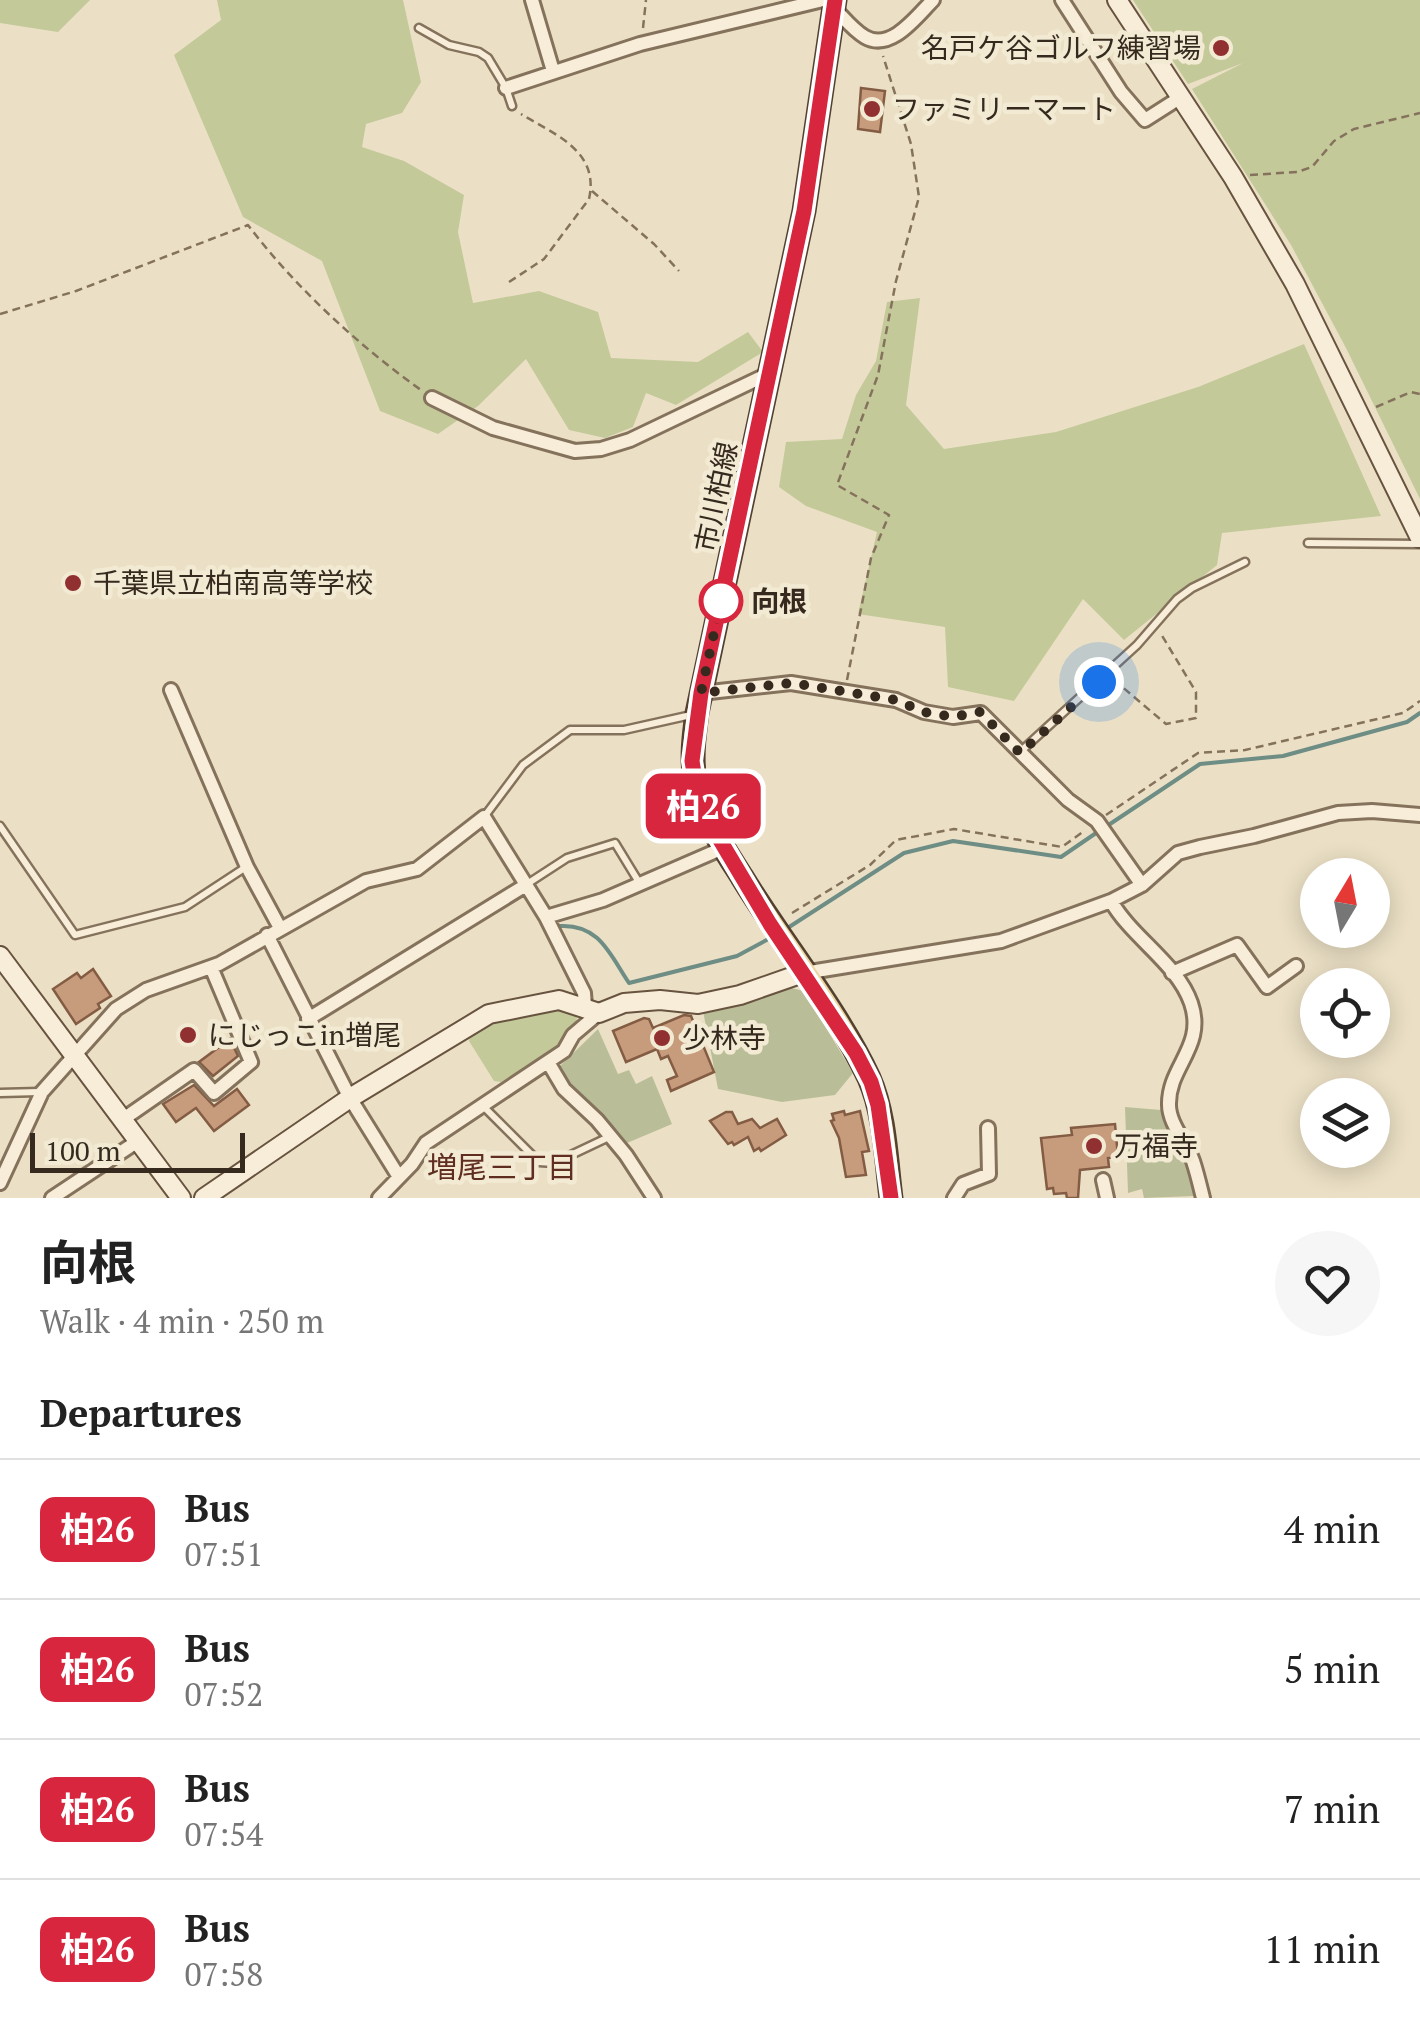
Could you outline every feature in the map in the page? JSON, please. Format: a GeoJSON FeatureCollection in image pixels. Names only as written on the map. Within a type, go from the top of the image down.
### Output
{"type":"FeatureCollection","features":[{"type":"Feature","properties":{"kind":"main road","name":"市川柏線"},"geometry":{"type":"LineString","coordinates":[[830,3],[804,211],[699,703],[692,761],[708,820],[723,848],[871,1082],[891,1198]]}},
{"type":"Feature","properties":{"kind":"street"},"geometry":{"type":"LineString","coordinates":[[532,0],[554,71]]}},
{"type":"Feature","properties":{"kind":"street"},"geometry":{"type":"LineString","coordinates":[[506,88],[640,44],[830,3],[866,38],[893,37],[933,0]]}},
{"type":"Feature","properties":{"kind":"street"},"geometry":{"type":"LineString","coordinates":[[1062,0],[1121,92],[1145,120],[1181,98]]}},
{"type":"Feature","properties":{"kind":"street"},"geometry":{"type":"LineString","coordinates":[[1117,0],[1232,177],[1295,284],[1362,414],[1420,541]]}},
{"type":"Feature","properties":{"kind":"street"},"geometry":{"type":"LineString","coordinates":[[432,398],[493,428],[575,451],[630,440],[770,373]]}},
{"type":"Feature","properties":{"kind":"street"},"geometry":{"type":"LineString","coordinates":[[699,703],[792,683],[896,700],[924,712],[953,717],[980,712],[1068,800],[1097,821],[1142,884]]}},
{"type":"Feature","properties":{"kind":"street"},"geometry":{"type":"LineString","coordinates":[[171,690],[308,1019],[350,1098],[399,1177]]}},
{"type":"Feature","properties":{"kind":"street"},"geometry":{"type":"LineString","coordinates":[[204,1198],[350,1098],[489,1014],[559,1000],[592,1009],[660,1000],[698,1004],[740,995],[804,973],[1001,942],[1111,901],[1142,884],[1178,853],[1338,813],[1372,811],[1420,816]]}},
{"type":"Feature","properties":{"kind":"street"},"geometry":{"type":"LineString","coordinates":[[0,1183],[42,1092],[116,1009],[131,998],[211,967],[366,881],[418,869],[484,817],[546,917],[592,1009]]}},
{"type":"Feature","properties":{"kind":"street"},"geometry":{"type":"LineString","coordinates":[[546,917],[602,900],[723,848]]}},
{"type":"Feature","properties":{"kind":"street"},"geometry":{"type":"LineString","coordinates":[[308,1019],[526,885]]}},
{"type":"Feature","properties":{"kind":"street"},"geometry":{"type":"LineString","coordinates":[[1111,901],[1131,931],[1172,973],[1192,1004],[1193,1044],[1171,1088],[1170,1112],[1193,1161],[1203,1198]]}},
{"type":"Feature","properties":{"kind":"street"},"geometry":{"type":"LineString","coordinates":[[1172,973],[1237,945],[1267,986],[1296,966]]}},
{"type":"Feature","properties":{"kind":"street"},"geometry":{"type":"LineString","coordinates":[[0,956],[181,1198]]}},
{"type":"Feature","properties":{"kind":"street"},"geometry":{"type":"LineString","coordinates":[[122,1120],[194,1070],[214,1093],[252,1062],[211,967]]}},
{"type":"Feature","properties":{"kind":"street"},"geometry":{"type":"LineString","coordinates":[[378,1198],[426,1142],[564,1051],[592,1009]]}},
{"type":"Feature","properties":{"kind":"street"},"geometry":{"type":"LineString","coordinates":[[548,1062],[564,1089],[611,1136],[654,1198]]}},
{"type":"Feature","properties":{"kind":"street"},"geometry":{"type":"LineString","coordinates":[[954,1198],[963,1184],[989,1174],[988,1128]]}},
{"type":"Feature","properties":{"kind":"street"},"geometry":{"type":"LineString","coordinates":[[52,1198],[138,1141]]}},
{"type":"Feature","properties":{"kind":"street"},"geometry":{"type":"LineString","coordinates":[[1102,1180],[1106,1198]]}},
{"type":"Feature","properties":{"kind":"lane"},"geometry":{"type":"LineString","coordinates":[[420,28],[449,45],[480,52],[488,58],[512,106]]}},
{"type":"Feature","properties":{"kind":"lane"},"geometry":{"type":"LineString","coordinates":[[1308,542],[1420,541]]}},
{"type":"Feature","properties":{"kind":"lane"},"geometry":{"type":"LineString","coordinates":[[1020,753],[1107,674],[1177,599],[1244,562]]}},
{"type":"Feature","properties":{"kind":"lane"},"geometry":{"type":"LineString","coordinates":[[484,817],[524,765],[570,730],[624,730],[699,703]]}},
{"type":"Feature","properties":{"kind":"lane"},"geometry":{"type":"LineString","coordinates":[[0,826],[74,935],[185,906],[246,867]]}},
{"type":"Feature","properties":{"kind":"lane"},"geometry":{"type":"LineString","coordinates":[[526,885],[566,858],[615,843],[640,884]]}},
{"type":"Feature","properties":{"kind":"lane"},"geometry":{"type":"LineString","coordinates":[[0,1093],[42,1092]]}},
{"type":"Feature","properties":{"kind":"lane"},"geometry":{"type":"LineString","coordinates":[[483,1106],[538,1162],[554,1163],[611,1136]]}},
{"type":"Feature","properties":{"kind":"path"},"geometry":{"type":"LineString","coordinates":[[640,44],[646,0]]}},
{"type":"Feature","properties":{"kind":"path"},"geometry":{"type":"LineString","coordinates":[[845,690],[871,558],[890,515],[838,484],[878,375],[896,281],[919,197],[911,144],[878,40]]}},
{"type":"Feature","properties":{"kind":"path"},"geometry":{"type":"LineString","coordinates":[[508,282],[544,259],[591,190],[589,172],[577,148],[512,106]]}},
{"type":"Feature","properties":{"kind":"path"},"geometry":{"type":"LineString","coordinates":[[1232,177],[1312,167],[1334,141],[1354,129],[1420,113]]}},
{"type":"Feature","properties":{"kind":"path"},"geometry":{"type":"LineString","coordinates":[[591,190],[679,271]]}},
{"type":"Feature","properties":{"kind":"path"},"geometry":{"type":"LineString","coordinates":[[0,314],[76,291],[248,225],[272,257],[362,344],[432,398]]}},
{"type":"Feature","properties":{"kind":"path"},"geometry":{"type":"LineString","coordinates":[[1362,414],[1404,394],[1420,394]]}},
{"type":"Feature","properties":{"kind":"path"},"geometry":{"type":"LineString","coordinates":[[1107,674],[1166,724],[1196,718],[1196,692],[1156,624]]}},
{"type":"Feature","properties":{"kind":"path"},"geometry":{"type":"LineString","coordinates":[[792,913],[870,865],[896,840],[954,829],[1062,847],[1198,752],[1263,746],[1403,713],[1420,701]]}},
{"type":"Feature","properties":{"kind":"green space"},"geometry":{"type":"Polygon","coordinates":[[[0,0],[90,0],[58,32],[0,23],[0,0]]]}},
{"type":"Feature","properties":{"kind":"green space"},"geometry":{"type":"Polygon","coordinates":[[[217,0],[403,0],[421,82],[402,113],[366,124],[362,147],[404,161],[464,195],[458,232],[473,303],[539,291],[598,312],[611,358],[698,362],[748,332],[763,352],[676,405],[646,393],[633,427],[605,438],[569,430],[526,359],[478,406],[438,434],[380,411],[322,261],[243,217],[174,55],[221,20],[217,0]]]}},
{"type":"Feature","properties":{"kind":"green space"},"geometry":{"type":"Polygon","coordinates":[[[1133,0],[1420,0],[1420,499],[1291,245],[1192,89],[1243,63],[1188,84],[1133,0]]]}},
{"type":"Feature","properties":{"kind":"green space"},"geometry":{"type":"Polygon","coordinates":[[[920,298],[906,405],[944,449],[1056,432],[1198,387],[1304,344],[1381,516],[1222,533],[1217,565],[1124,640],[1083,599],[1014,701],[948,687],[945,627],[858,614],[877,532],[806,506],[779,487],[786,442],[842,439],[856,395],[876,361],[887,302],[920,298]]]}},
{"type":"Feature","properties":{"kind":"green space"},"geometry":{"type":"Polygon","coordinates":[[[787,987],[804,991],[853,1073],[835,1095],[782,1102],[718,1089],[703,1011],[787,987]]]}},
{"type":"Feature","properties":{"kind":"green space"},"geometry":{"type":"Polygon","coordinates":[[[559,1009],[578,1012],[569,1034],[536,1061],[501,1082],[494,1081],[469,1041],[471,1034],[498,1022],[559,1009]]]}},
{"type":"Feature","properties":{"kind":"green space"},"geometry":{"type":"Polygon","coordinates":[[[598,1029],[618,1074],[629,1070],[636,1084],[652,1076],[672,1124],[627,1143],[568,1085],[558,1068],[598,1029]]]}},
{"type":"Feature","properties":{"kind":"green space"},"geometry":{"type":"Polygon","coordinates":[[[1125,1107],[1161,1110],[1186,1159],[1194,1196],[1144,1198],[1142,1189],[1128,1193],[1125,1107]]]}},
{"type":"Feature","properties":{"kind":"building"},"geometry":{"type":"Polygon","coordinates":[[[861,88],[885,91],[880,132],[858,129],[861,88]]]}},
{"type":"Feature","properties":{"kind":"building"},"geometry":{"type":"Polygon","coordinates":[[[93,969],[111,996],[76,1024],[53,989],[77,973],[81,978],[93,969]]]}},
{"type":"Feature","properties":{"kind":"building"},"geometry":{"type":"Polygon","coordinates":[[[684,1015],[691,1016],[714,1072],[671,1091],[667,1080],[677,1076],[668,1056],[661,1059],[657,1049],[626,1062],[613,1031],[644,1018],[649,1019],[653,1028],[684,1015]]]}},
{"type":"Feature","properties":{"kind":"building"},"geometry":{"type":"Polygon","coordinates":[[[230,1039],[238,1056],[213,1076],[199,1062],[230,1039]]]}},
{"type":"Feature","properties":{"kind":"building"},"geometry":{"type":"Polygon","coordinates":[[[194,1085],[214,1106],[237,1089],[249,1105],[214,1131],[196,1108],[176,1122],[163,1104],[194,1085]]]}},
{"type":"Feature","properties":{"kind":"building"},"geometry":{"type":"Polygon","coordinates":[[[844,1111],[845,1115],[860,1111],[869,1151],[862,1152],[866,1175],[846,1177],[839,1138],[831,1121],[832,1114],[844,1111]]]}},
{"type":"Feature","properties":{"kind":"building"},"geometry":{"type":"Polygon","coordinates":[[[732,1112],[738,1124],[752,1119],[760,1128],[777,1119],[786,1135],[761,1151],[754,1151],[748,1137],[728,1144],[710,1121],[732,1112]]]}},
{"type":"Feature","properties":{"kind":"building"},"geometry":{"type":"Polygon","coordinates":[[[1115,1124],[1118,1157],[1108,1158],[1109,1167],[1080,1170],[1078,1198],[1067,1198],[1066,1193],[1054,1194],[1053,1188],[1047,1189],[1041,1138],[1072,1135],[1071,1128],[1115,1124]]]}},
{"type":"Feature","properties":{"kind":"waterway"},"geometry":{"type":"LineString","coordinates":[[1107,826],[1200,764],[1283,756],[1407,722],[1420,713]]}},
{"type":"Feature","properties":{"kind":"waterway"},"geometry":{"type":"LineString","coordinates":[[786,929],[904,853],[953,841],[1061,857],[1099,831]]}},
{"type":"Feature","properties":{"kind":"waterway"},"geometry":{"type":"LineString","coordinates":[[560,926],[585,930],[594,936],[629,983],[737,956],[774,936]]}},
{"type":"Feature","properties":{"kind":"bus line","name":"柏26"},"geometry":{"type":"LineString","coordinates":[[835,0],[804,211],[701,693],[692,761],[708,820],[723,848],[871,1082],[891,1198]]}},
{"type":"Feature","properties":{"kind":"place","name":"名戸ケ谷ゴルフ練習場"},"geometry":{"type":"Point","coordinates":[1221,48]}},
{"type":"Feature","properties":{"kind":"place","name":"ファミリーマート"},"geometry":{"type":"Point","coordinates":[872,109]}},
{"type":"Feature","properties":{"kind":"place","name":"千葉県立柏南高等学校"},"geometry":{"type":"Point","coordinates":[73,583]}},
{"type":"Feature","properties":{"kind":"place","name":"向根"},"geometry":{"type":"Point","coordinates":[721,601]}},
{"type":"Feature","properties":{"kind":"place","name":"にじっこin増尾"},"geometry":{"type":"Point","coordinates":[188,1035]}},
{"type":"Feature","properties":{"kind":"place","name":"少林寺"},"geometry":{"type":"Point","coordinates":[662,1038]}},
{"type":"Feature","properties":{"kind":"place","name":"万福寺"},"geometry":{"type":"Point","coordinates":[1094,1146]}},
{"type":"Feature","properties":{"kind":"district","name":"増尾三丁目"},"geometry":{"type":"Point","coordinates":[502,1168]}},
{"type":"Feature","properties":{"kind":"route"},"geometry":{"type":"LineString","coordinates":[[721,601],[701,693],[792,683],[896,700],[924,712],[953,717],[980,712],[1020,753],[1099,682]]}}]}
